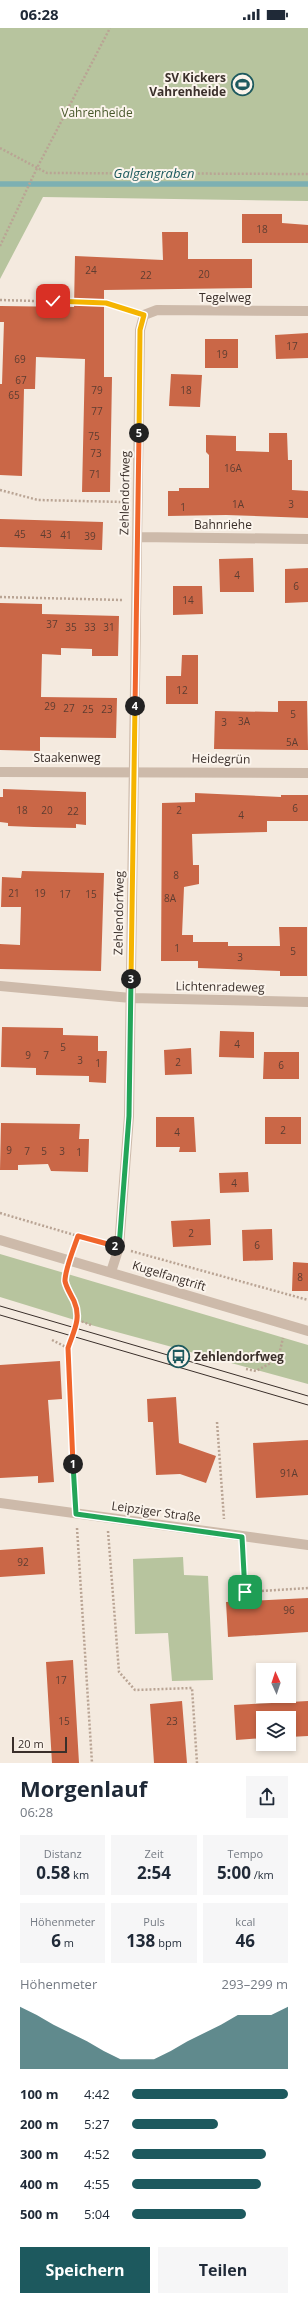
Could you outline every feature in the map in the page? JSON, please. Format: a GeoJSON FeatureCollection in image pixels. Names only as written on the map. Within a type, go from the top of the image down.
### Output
{"type":"FeatureCollection","features":[{"type":"Feature","properties":{"kind":"street","name":"Tegelweg"},"geometry":{"type":"LineString","coordinates":[[144,315],[157,310],[308,311]]}},
{"type":"Feature","properties":{"kind":"street","name":"Zehlendorfweg"},"geometry":{"type":"LineString","coordinates":[[111,1272],[119,1247],[129,1116],[140,330],[144,315]]}},
{"type":"Feature","properties":{"kind":"street","name":"Bahnriehe"},"geometry":{"type":"LineString","coordinates":[[137,537],[308,539]]}},
{"type":"Feature","properties":{"kind":"street","name":"Staakenweg"},"geometry":{"type":"LineString","coordinates":[[0,772],[134,771]]}},
{"type":"Feature","properties":{"kind":"street","name":"Heidegrün"},"geometry":{"type":"LineString","coordinates":[[134,771],[308,773]]}},
{"type":"Feature","properties":{"kind":"street"},"geometry":{"type":"LineString","coordinates":[[0,986],[131,998]]}},
{"type":"Feature","properties":{"kind":"street","name":"Lichtenradeweg"},"geometry":{"type":"LineString","coordinates":[[131,998],[308,1002]]}},
{"type":"Feature","properties":{"kind":"street","name":"Kugelfangtrift"},"geometry":{"type":"LineString","coordinates":[[0,1240],[308,1331]]}},
{"type":"Feature","properties":{"kind":"street","name":"Leipziger Straße"},"geometry":{"type":"LineString","coordinates":[[0,1503],[308,1545]]}},
{"type":"Feature","properties":{"kind":"path"},"geometry":{"type":"LineString","coordinates":[[0,246],[37,168],[110,28]]}},
{"type":"Feature","properties":{"kind":"path"},"geometry":{"type":"LineString","coordinates":[[0,148],[48,173],[308,174]]}},
{"type":"Feature","properties":{"kind":"path"},"geometry":{"type":"LineString","coordinates":[[0,300],[106,303],[144,315]]}},
{"type":"Feature","properties":{"kind":"path"},"geometry":{"type":"LineString","coordinates":[[0,490],[38,500],[138,502]]}},
{"type":"Feature","properties":{"kind":"path"},"geometry":{"type":"LineString","coordinates":[[0,597],[136,600]]}},
{"type":"Feature","properties":{"kind":"path"},"geometry":{"type":"LineString","coordinates":[[0,1213],[308,1300]]}},
{"type":"Feature","properties":{"kind":"path"},"geometry":{"type":"LineString","coordinates":[[78,1236],[65,1282],[77,1308],[78,1320],[74,1336],[68,1348],[76,1514],[92,1763]]}},
{"type":"Feature","properties":{"kind":"path"},"geometry":{"type":"LineString","coordinates":[[78,1320],[92,1325]]}},
{"type":"Feature","properties":{"kind":"path"},"geometry":{"type":"LineString","coordinates":[[246,1369],[256,1371],[278,1359],[283,1338]]}},
{"type":"Feature","properties":{"kind":"path"},"geometry":{"type":"LineString","coordinates":[[52,1340],[68,1348]]}},
{"type":"Feature","properties":{"kind":"path"},"geometry":{"type":"LineString","coordinates":[[216,1422],[226,1534]]}},
{"type":"Feature","properties":{"kind":"path"},"geometry":{"type":"LineString","coordinates":[[107,1518],[119,1672],[135,1690],[192,1688],[197,1763]]}},
{"type":"Feature","properties":{"kind":"path"},"geometry":{"type":"LineString","coordinates":[[242,1537],[245,1592],[308,1588]]}},
{"type":"Feature","properties":{"kind":"green space","name":"Vahrenheide"},"geometry":{"type":"Polygon","coordinates":[[[0,28],[308,28],[308,201],[43,197],[0,279],[0,28]]]}},
{"type":"Feature","properties":{"kind":"green space"},"geometry":{"type":"Polygon","coordinates":[[[0,1254],[308,1345],[308,1384],[91,1325],[0,1297],[0,1254]]]}},
{"type":"Feature","properties":{"kind":"green space"},"geometry":{"type":"Polygon","coordinates":[[[183,1557],[184,1575],[208,1576],[213,1680],[172,1681],[168,1633],[135,1634],[133,1559],[183,1557]]]}},
{"type":"Feature","properties":{"kind":"building"},"geometry":{"type":"Polygon","coordinates":[[[242,214],[282,214],[282,223],[308,225],[308,243],[242,243],[242,214]]]}},
{"type":"Feature","properties":{"kind":"building"},"geometry":{"type":"Polygon","coordinates":[[[162,232],[188,232],[188,259],[252,259],[252,288],[104,290],[104,377],[112,377],[110,492],[82,492],[85,359],[36,357],[35,389],[24,389],[22,476],[0,475],[0,384],[2,384],[4,322],[0,322],[0,306],[74,307],[75,256],[163,260],[162,232]]]}},
{"type":"Feature","properties":{"kind":"building"},"geometry":{"type":"Polygon","coordinates":[[[308,333],[308,358],[276,359],[275,335],[308,333]]]}},
{"type":"Feature","properties":{"kind":"building"},"geometry":{"type":"Polygon","coordinates":[[[205,339],[238,339],[238,368],[205,368],[205,339]]]}},
{"type":"Feature","properties":{"kind":"building"},"geometry":{"type":"Polygon","coordinates":[[[171,374],[202,375],[200,407],[169,406],[171,374]]]}},
{"type":"Feature","properties":{"kind":"building"},"geometry":{"type":"Polygon","coordinates":[[[269,433],[287,433],[288,460],[292,460],[292,490],[308,491],[308,518],[226,515],[168,516],[168,491],[179,491],[179,488],[209,488],[209,455],[206,452],[206,435],[236,436],[236,451],[269,452],[269,433]]]}},
{"type":"Feature","properties":{"kind":"building"},"geometry":{"type":"Polygon","coordinates":[[[0,519],[103,522],[102,550],[0,547],[0,519]]]}},
{"type":"Feature","properties":{"kind":"building"},"geometry":{"type":"Polygon","coordinates":[[[253,558],[254,592],[220,592],[219,559],[253,558]]]}},
{"type":"Feature","properties":{"kind":"building"},"geometry":{"type":"Polygon","coordinates":[[[308,568],[308,602],[285,603],[285,569],[308,568]]]}},
{"type":"Feature","properties":{"kind":"building"},"geometry":{"type":"Polygon","coordinates":[[[173,586],[202,586],[203,614],[173,615],[173,586]]]}},
{"type":"Feature","properties":{"kind":"building"},"geometry":{"type":"Polygon","coordinates":[[[0,603],[42,604],[42,614],[119,616],[118,656],[92,656],[92,649],[61,648],[61,655],[42,654],[41,697],[117,698],[116,738],[40,737],[40,751],[0,750],[0,603]]]}},
{"type":"Feature","properties":{"kind":"building"},"geometry":{"type":"Polygon","coordinates":[[[182,655],[198,655],[198,704],[166,704],[166,676],[181,676],[182,655]]]}},
{"type":"Feature","properties":{"kind":"building"},"geometry":{"type":"Polygon","coordinates":[[[278,701],[307,701],[308,750],[214,749],[215,711],[278,712],[278,701]]]}},
{"type":"Feature","properties":{"kind":"building"},"geometry":{"type":"Polygon","coordinates":[[[3,789],[86,792],[86,825],[76,824],[76,828],[8,826],[8,823],[0,822],[0,797],[3,797],[3,789]]]}},
{"type":"Feature","properties":{"kind":"building"},"geometry":{"type":"Polygon","coordinates":[[[195,793],[281,797],[281,795],[308,795],[308,821],[267,821],[267,832],[192,834],[193,865],[199,865],[199,884],[184,887],[182,935],[193,935],[193,942],[228,942],[228,946],[280,946],[279,927],[307,927],[307,976],[280,976],[280,971],[198,968],[198,961],[161,961],[162,803],[195,802],[195,793]]]}},
{"type":"Feature","properties":{"kind":"building"},"geometry":{"type":"Polygon","coordinates":[[[22,871],[104,873],[101,971],[0,969],[0,944],[20,945],[21,907],[1,907],[2,877],[21,878],[22,871]]]}},
{"type":"Feature","properties":{"kind":"building"},"geometry":{"type":"Polygon","coordinates":[[[2,1027],[63,1028],[63,1035],[98,1036],[98,1051],[107,1051],[106,1083],[89,1082],[89,1076],[36,1075],[36,1068],[1,1067],[2,1027]]]}},
{"type":"Feature","properties":{"kind":"building"},"geometry":{"type":"Polygon","coordinates":[[[220,1031],[254,1032],[254,1058],[219,1057],[220,1031]]]}},
{"type":"Feature","properties":{"kind":"building"},"geometry":{"type":"Polygon","coordinates":[[[191,1048],[192,1074],[165,1075],[164,1050],[191,1048]]]}},
{"type":"Feature","properties":{"kind":"building"},"geometry":{"type":"Polygon","coordinates":[[[264,1052],[299,1052],[299,1079],[263,1079],[264,1052]]]}},
{"type":"Feature","properties":{"kind":"building"},"geometry":{"type":"Polygon","coordinates":[[[156,1117],[194,1117],[196,1152],[179,1152],[180,1147],[156,1147],[156,1117]]]}},
{"type":"Feature","properties":{"kind":"building"},"geometry":{"type":"Polygon","coordinates":[[[265,1117],[301,1117],[301,1144],[265,1144],[265,1117]]]}},
{"type":"Feature","properties":{"kind":"building"},"geometry":{"type":"Polygon","coordinates":[[[1,1123],[80,1124],[79,1139],[89,1139],[88,1172],[51,1171],[48,1164],[18,1165],[18,1170],[0,1170],[1,1123]]]}},
{"type":"Feature","properties":{"kind":"building"},"geometry":{"type":"Polygon","coordinates":[[[248,1172],[249,1192],[220,1193],[219,1173],[248,1172]]]}},
{"type":"Feature","properties":{"kind":"building"},"geometry":{"type":"Polygon","coordinates":[[[210,1219],[211,1245],[173,1247],[171,1221],[210,1219]]]}},
{"type":"Feature","properties":{"kind":"building"},"geometry":{"type":"Polygon","coordinates":[[[272,1229],[273,1260],[243,1261],[242,1230],[272,1229]]]}},
{"type":"Feature","properties":{"kind":"building"},"geometry":{"type":"Polygon","coordinates":[[[293,1262],[308,1263],[308,1291],[292,1291],[293,1262]]]}},
{"type":"Feature","properties":{"kind":"building"},"geometry":{"type":"Polygon","coordinates":[[[60,1361],[62,1399],[48,1400],[54,1482],[38,1483],[38,1476],[0,1478],[0,1365],[60,1361]]]}},
{"type":"Feature","properties":{"kind":"building"},"geometry":{"type":"Polygon","coordinates":[[[176,1397],[179,1443],[216,1456],[206,1483],[180,1474],[156,1475],[153,1422],[148,1422],[147,1399],[176,1397]]]}},
{"type":"Feature","properties":{"kind":"building"},"geometry":{"type":"Polygon","coordinates":[[[308,1440],[308,1495],[256,1498],[253,1443],[308,1440]]]}},
{"type":"Feature","properties":{"kind":"building"},"geometry":{"type":"Polygon","coordinates":[[[43,1547],[45,1574],[0,1577],[0,1550],[43,1547]]]}},
{"type":"Feature","properties":{"kind":"building"},"geometry":{"type":"Polygon","coordinates":[[[308,1598],[308,1632],[228,1637],[226,1602],[308,1598]]]}},
{"type":"Feature","properties":{"kind":"building"},"geometry":{"type":"Polygon","coordinates":[[[73,1660],[79,1763],[52,1763],[46,1662],[73,1660]]]}},
{"type":"Feature","properties":{"kind":"building"},"geometry":{"type":"Polygon","coordinates":[[[182,1701],[187,1763],[154,1763],[150,1704],[182,1701]]]}},
{"type":"Feature","properties":{"kind":"building"},"geometry":{"type":"Polygon","coordinates":[[[308,1701],[308,1736],[296,1737],[296,1711],[256,1711],[256,1739],[236,1740],[234,1705],[296,1703],[296,1702],[308,1701]]]}},
{"type":"Feature","properties":{"kind":"waterway","name":"Galgengraben"},"geometry":{"type":"LineString","coordinates":[[0,184],[308,184]]}},
{"type":"Feature","properties":{"kind":"tram line"},"geometry":{"type":"LineString","coordinates":[[0,1306],[308,1396]]}},
{"type":"Feature","properties":{"kind":"tram line"},"geometry":{"type":"LineString","coordinates":[[0,1315],[308,1405]]}},
{"type":"Feature","properties":{"kind":"place","name":"SV Kickers Vahrenheide"},"geometry":{"type":"Point","coordinates":[242,85]}},
{"type":"Feature","properties":{"kind":"place","name":"Zehlendorfweg"},"geometry":{"type":"Point","coordinates":[178,1357]}},
{"type":"Feature","properties":{"kind":"route"},"geometry":{"type":"LineString","coordinates":[[53,301],[106,303],[144,315],[140,330],[129,1116],[119,1247],[78,1236],[65,1282],[77,1308],[78,1320],[74,1336],[68,1346],[76,1514],[242,1537],[245,1592]]}}]}
